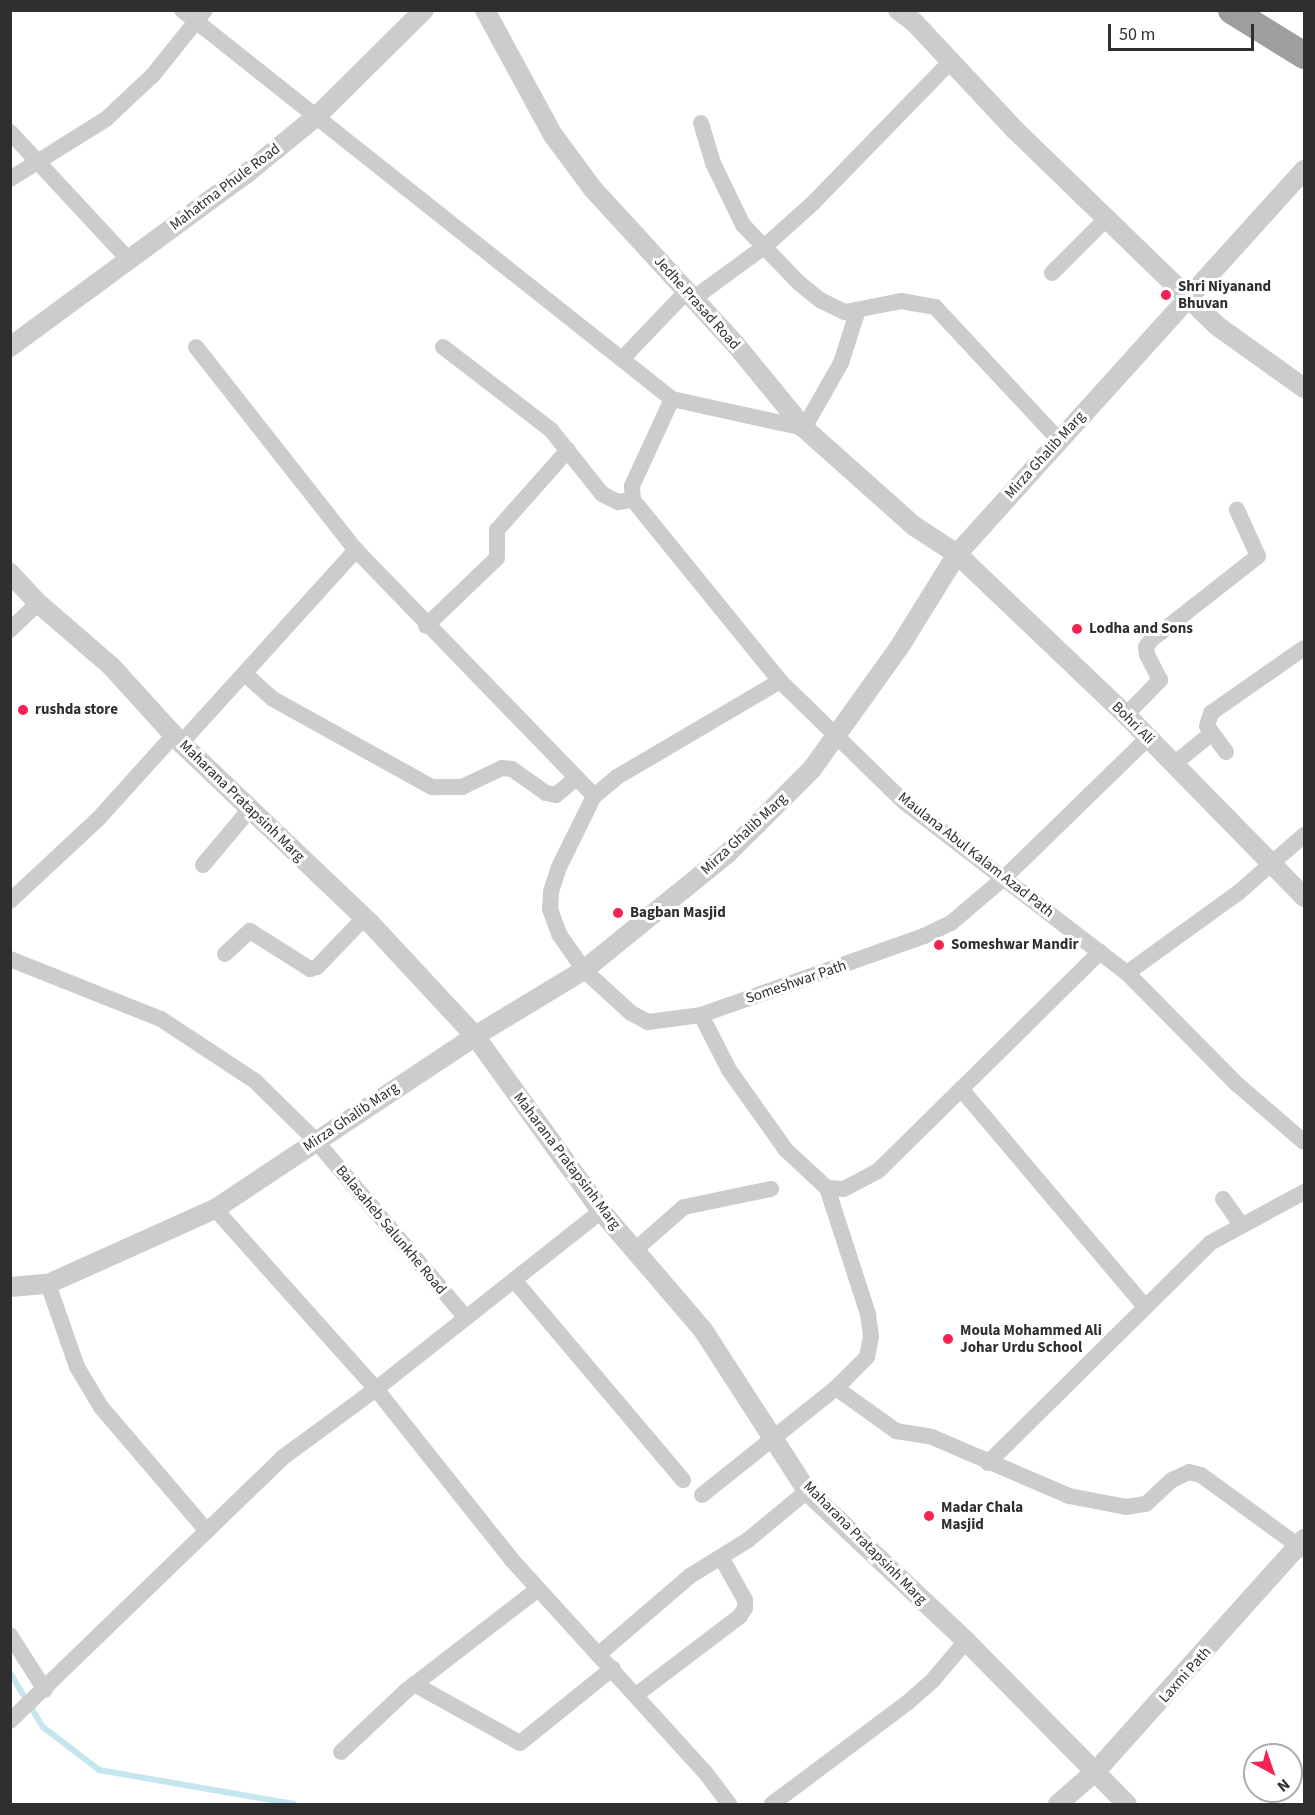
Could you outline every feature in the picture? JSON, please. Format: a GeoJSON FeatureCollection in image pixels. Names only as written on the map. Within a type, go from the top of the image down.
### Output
{"type":"FeatureCollection","features":[{"type":"Feature","properties":{"kind":"highway"},"geometry":{"type":"LineString","coordinates":[[1231,10],[1305,55]]}},
{"type":"Feature","properties":{"kind":"street"},"geometry":{"type":"LineString","coordinates":[[183,10],[201,16],[371,162],[672,399],[804,428],[841,363],[857,313]]}},
{"type":"Feature","properties":{"kind":"street","name":"Mahatma Phule Road"},"geometry":{"type":"LineString","coordinates":[[10,347],[248,173],[318,115],[424,10]]}},
{"type":"Feature","properties":{"kind":"street","name":"Jedhe Prasad Road"},"geometry":{"type":"LineString","coordinates":[[485,10],[553,135],[593,189],[690,294],[804,428],[914,526],[957,554]]}},
{"type":"Feature","properties":{"kind":"street"},"geometry":{"type":"LineString","coordinates":[[898,10],[951,61],[1014,129],[1108,217],[1216,325],[1305,388]]}},
{"type":"Feature","properties":{"kind":"street"},"geometry":{"type":"LineString","coordinates":[[10,179],[37,160],[106,119],[153,75],[201,16]]}},
{"type":"Feature","properties":{"kind":"street"},"geometry":{"type":"LineString","coordinates":[[622,359],[690,294],[764,247],[813,203],[951,61]]}},
{"type":"Feature","properties":{"kind":"street"},"geometry":{"type":"LineString","coordinates":[[701,123],[724,189],[743,225],[820,300],[845,312],[857,313],[901,301],[935,307],[1059,440]]}},
{"type":"Feature","properties":{"kind":"street"},"geometry":{"type":"LineString","coordinates":[[10,132],[128,259]]}},
{"type":"Feature","properties":{"kind":"street","name":"Mirza Ghalib Marg"},"geometry":{"type":"LineString","coordinates":[[10,1287],[48,1284],[215,1209],[475,1036],[584,970],[728,853],[812,769],[900,646],[957,554],[1188,296],[1305,170]]}},
{"type":"Feature","properties":{"kind":"street"},"geometry":{"type":"LineString","coordinates":[[1052,273],[1108,217]]}},
{"type":"Feature","properties":{"kind":"street"},"geometry":{"type":"LineString","coordinates":[[196,347],[356,550],[574,780],[594,796],[617,777],[780,681]]}},
{"type":"Feature","properties":{"kind":"street"},"geometry":{"type":"LineString","coordinates":[[443,347],[550,430],[602,494],[618,502],[633,500],[633,486],[672,399]]}},
{"type":"Feature","properties":{"kind":"street"},"geometry":{"type":"LineString","coordinates":[[426,626],[496,558],[497,530],[568,450]]}},
{"type":"Feature","properties":{"kind":"street","name":"Maulana Abul Kalam Azad Path"},"geometry":{"type":"LineString","coordinates":[[633,500],[780,681],[834,737],[904,802],[1127,972],[1238,1085],[1305,1142]]}},
{"type":"Feature","properties":{"kind":"street"},"geometry":{"type":"LineString","coordinates":[[1126,715],[1160,680],[1147,655],[1146,647],[1151,640],[1258,556],[1237,510]]}},
{"type":"Feature","properties":{"kind":"street"},"geometry":{"type":"LineString","coordinates":[[10,901],[99,818],[244,674],[356,550]]}},
{"type":"Feature","properties":{"kind":"street","name":"Bohri Ali"},"geometry":{"type":"LineString","coordinates":[[957,554],[1126,715],[1305,897]]}},
{"type":"Feature","properties":{"kind":"street","name":"Maharana Pratapsinh Marg"},"geometry":{"type":"LineString","coordinates":[[10,573],[38,603],[111,666],[177,739],[364,918],[475,1036],[601,1210],[703,1330],[807,1491],[966,1641],[1127,1804]]}},
{"type":"Feature","properties":{"kind":"street"},"geometry":{"type":"LineString","coordinates":[[10,630],[38,603]]}},
{"type":"Feature","properties":{"kind":"street"},"geometry":{"type":"LineString","coordinates":[[1226,752],[1207,726],[1211,713],[1305,648]]}},
{"type":"Feature","properties":{"kind":"street"},"geometry":{"type":"LineString","coordinates":[[244,674],[273,699],[432,788],[462,787],[502,768],[512,769],[546,793],[556,795],[574,780]]}},
{"type":"Feature","properties":{"kind":"street"},"geometry":{"type":"LineString","coordinates":[[1174,764],[1212,733]]}},
{"type":"Feature","properties":{"kind":"street","name":"Someshwar Path"},"geometry":{"type":"LineString","coordinates":[[594,796],[551,892],[550,909],[559,934],[584,970],[631,1013],[648,1022],[701,1015],[924,936],[951,923],[1005,877],[1148,738]]}},
{"type":"Feature","properties":{"kind":"street"},"geometry":{"type":"LineString","coordinates":[[202,866],[250,809]]}},
{"type":"Feature","properties":{"kind":"street"},"geometry":{"type":"LineString","coordinates":[[1127,972],[1273,864],[1305,835]]}},
{"type":"Feature","properties":{"kind":"street"},"geometry":{"type":"LineString","coordinates":[[225,954],[250,931],[310,969],[317,967],[364,918]]}},
{"type":"Feature","properties":{"kind":"street"},"geometry":{"type":"LineString","coordinates":[[827,1188],[844,1189],[878,1171],[1100,952]]}},
{"type":"Feature","properties":{"kind":"street","name":"Balasaheb Salunkhe Road"},"geometry":{"type":"LineString","coordinates":[[10,959],[161,1018],[255,1081],[316,1141],[466,1318]]}},
{"type":"Feature","properties":{"kind":"street"},"geometry":{"type":"LineString","coordinates":[[701,1015],[729,1070],[786,1150],[827,1188],[868,1314],[871,1336],[867,1357],[836,1388],[702,1495]]}},
{"type":"Feature","properties":{"kind":"street"},"geometry":{"type":"LineString","coordinates":[[961,1089],[1145,1307]]}},
{"type":"Feature","properties":{"kind":"street"},"geometry":{"type":"LineString","coordinates":[[635,1250],[684,1207],[771,1189]]}},
{"type":"Feature","properties":{"kind":"street"},"geometry":{"type":"LineString","coordinates":[[988,1463],[1210,1243],[1305,1192]]}},
{"type":"Feature","properties":{"kind":"street"},"geometry":{"type":"LineString","coordinates":[[1223,1199],[1240,1225]]}},
{"type":"Feature","properties":{"kind":"street"},"geometry":{"type":"LineString","coordinates":[[215,1209],[376,1389],[538,1589],[613,1668],[729,1804]]}},
{"type":"Feature","properties":{"kind":"street"},"geometry":{"type":"LineString","coordinates":[[12,1719],[42,1694],[282,1458],[376,1389],[601,1210]]}},
{"type":"Feature","properties":{"kind":"street"},"geometry":{"type":"LineString","coordinates":[[514,1280],[683,1480]]}},
{"type":"Feature","properties":{"kind":"street"},"geometry":{"type":"LineString","coordinates":[[48,1284],[77,1367],[101,1407],[207,1531]]}},
{"type":"Feature","properties":{"kind":"street"},"geometry":{"type":"LineString","coordinates":[[836,1388],[896,1431],[932,1437],[1069,1496],[1126,1507],[1146,1504],[1172,1480],[1189,1472],[1201,1475],[1303,1545]]}},
{"type":"Feature","properties":{"kind":"street"},"geometry":{"type":"LineString","coordinates":[[599,1654],[690,1576],[721,1557],[807,1491]]}},
{"type":"Feature","properties":{"kind":"street","name":"Laxmi Path"},"geometry":{"type":"LineString","coordinates":[[1058,1804],[1096,1771],[1303,1545]]}},
{"type":"Feature","properties":{"kind":"street"},"geometry":{"type":"LineString","coordinates":[[636,1695],[740,1616],[745,1608],[745,1600],[721,1557]]}},
{"type":"Feature","properties":{"kind":"street"},"geometry":{"type":"LineString","coordinates":[[341,1752],[414,1684],[538,1589]]}},
{"type":"Feature","properties":{"kind":"street"},"geometry":{"type":"LineString","coordinates":[[10,1635],[42,1694]]}},
{"type":"Feature","properties":{"kind":"street"},"geometry":{"type":"LineString","coordinates":[[772,1804],[907,1702],[966,1641]]}},
{"type":"Feature","properties":{"kind":"street"},"geometry":{"type":"LineString","coordinates":[[414,1684],[520,1743],[613,1668]]}},
{"type":"Feature","properties":{"kind":"waterway"},"geometry":{"type":"LineString","coordinates":[[10,1673],[43,1727],[99,1770],[294,1804]]}},
{"type":"Feature","properties":{"kind":"place","name":"Shri Niyanand Bhuvan"},"geometry":{"type":"Point","coordinates":[1166,295]}},
{"type":"Feature","properties":{"kind":"place","name":"Lodha and Sons"},"geometry":{"type":"Point","coordinates":[1077,629]}},
{"type":"Feature","properties":{"kind":"place","name":"rushda store"},"geometry":{"type":"Point","coordinates":[23,710]}},
{"type":"Feature","properties":{"kind":"place","name":"Bagban Masjid"},"geometry":{"type":"Point","coordinates":[618,913]}},
{"type":"Feature","properties":{"kind":"place","name":"Someshwar Mandir"},"geometry":{"type":"Point","coordinates":[939,945]}},
{"type":"Feature","properties":{"kind":"place","name":"Moula Mohammed Ali Johar Urdu School"},"geometry":{"type":"Point","coordinates":[948,1339]}},
{"type":"Feature","properties":{"kind":"place","name":"Madar Chala Masjid"},"geometry":{"type":"Point","coordinates":[929,1516]}}]}
